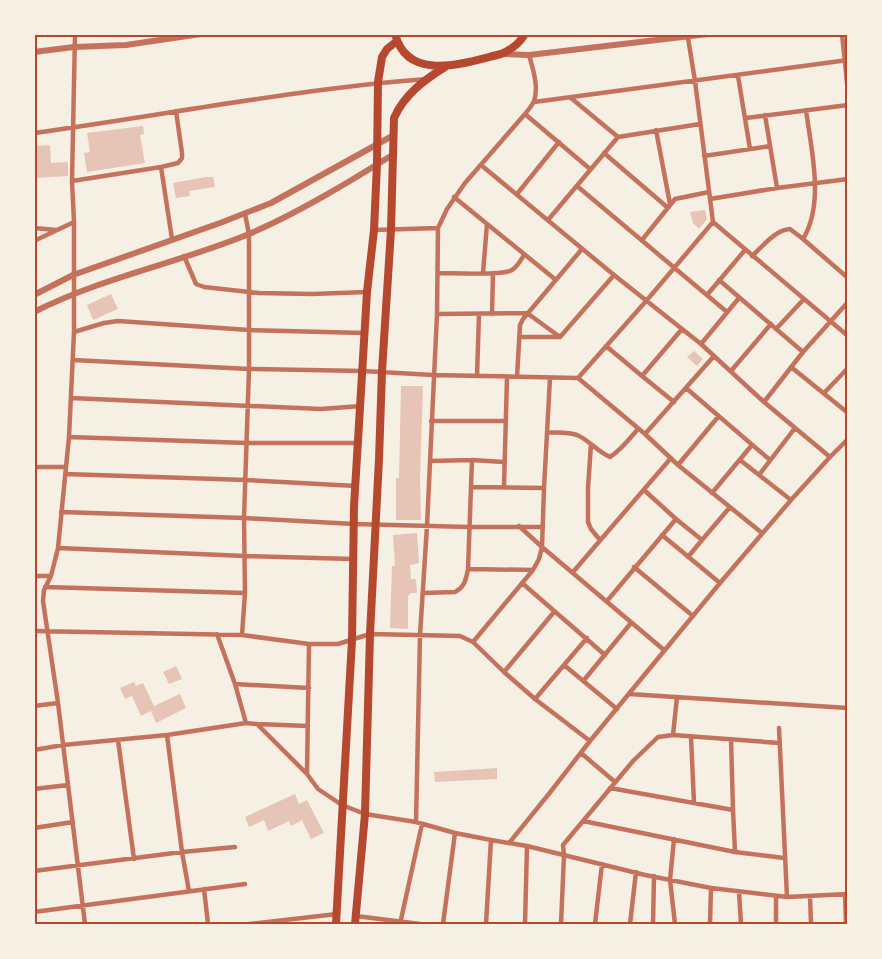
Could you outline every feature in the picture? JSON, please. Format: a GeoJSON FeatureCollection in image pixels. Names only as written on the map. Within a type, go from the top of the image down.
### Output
{"type":"FeatureCollection","features":[{"type":"Feature","properties":{"kind":"main road"},"geometry":{"type":"LineString","coordinates":[[336,924],[352,640],[352,560],[364,333],[374,230],[378,82],[382,57],[396,38],[415,62],[425,66],[445,67],[509,51],[525,34]]}},
{"type":"Feature","properties":{"kind":"main road"},"geometry":{"type":"LineString","coordinates":[[356,920],[365,814],[370,634],[381,372],[391,230],[394,118],[408,96],[445,67]]}},
{"type":"Feature","properties":{"kind":"street"},"geometry":{"type":"LineString","coordinates":[[75,34],[72,181],[74,332],[69,437],[58,548],[51,576],[45,587],[43,601],[85,924]]}},
{"type":"Feature","properties":{"kind":"street"},"geometry":{"type":"LineString","coordinates":[[34,52],[74,47],[126,45],[201,34]]}},
{"type":"Feature","properties":{"kind":"street"},"geometry":{"type":"LineString","coordinates":[[645,34],[645,42]]}},
{"type":"Feature","properties":{"kind":"street"},"geometry":{"type":"LineString","coordinates":[[501,54],[529,55],[708,34]]}},
{"type":"Feature","properties":{"kind":"street"},"geometry":{"type":"LineString","coordinates":[[842,34],[848,92]]}},
{"type":"Feature","properties":{"kind":"street"},"geometry":{"type":"LineString","coordinates":[[688,38],[712,222],[848,336]]}},
{"type":"Feature","properties":{"kind":"street"},"geometry":{"type":"LineString","coordinates":[[400,923],[419,823],[420,635],[430,461],[438,228],[454,197],[534,102],[536,88],[529,55]]}},
{"type":"Feature","properties":{"kind":"street"},"geometry":{"type":"LineString","coordinates":[[534,102],[846,60]]}},
{"type":"Feature","properties":{"kind":"street"},"geometry":{"type":"LineString","coordinates":[[738,76],[750,149]]}},
{"type":"Feature","properties":{"kind":"street"},"geometry":{"type":"LineString","coordinates":[[34,133],[378,82],[427,79]]}},
{"type":"Feature","properties":{"kind":"street"},"geometry":{"type":"LineString","coordinates":[[571,98],[618,137]]}},
{"type":"Feature","properties":{"kind":"street"},"geometry":{"type":"LineString","coordinates":[[746,118],[848,105]]}},
{"type":"Feature","properties":{"kind":"street"},"geometry":{"type":"LineString","coordinates":[[803,239],[812,220],[815,183],[807,110]]}},
{"type":"Feature","properties":{"kind":"street"},"geometry":{"type":"LineString","coordinates":[[72,181],[178,163],[182,158],[176,111]]}},
{"type":"Feature","properties":{"kind":"street"},"geometry":{"type":"LineString","coordinates":[[525,114],[590,169]]}},
{"type":"Feature","properties":{"kind":"street"},"geometry":{"type":"LineString","coordinates":[[765,115],[777,188]]}},
{"type":"Feature","properties":{"kind":"street"},"geometry":{"type":"LineString","coordinates":[[548,220],[618,137],[700,124]]}},
{"type":"Feature","properties":{"kind":"street"},"geometry":{"type":"LineString","coordinates":[[656,130],[668,206]]}},
{"type":"Feature","properties":{"kind":"street"},"geometry":{"type":"LineString","coordinates":[[34,295],[73,275],[245,214],[289,193],[394,135]]}},
{"type":"Feature","properties":{"kind":"street"},"geometry":{"type":"LineString","coordinates":[[517,194],[559,142]]}},
{"type":"Feature","properties":{"kind":"street"},"geometry":{"type":"LineString","coordinates":[[704,156],[770,146]]}},
{"type":"Feature","properties":{"kind":"street"},"geometry":{"type":"LineString","coordinates":[[604,153],[668,206]]}},
{"type":"Feature","properties":{"kind":"street"},"geometry":{"type":"LineString","coordinates":[[34,312],[74,293],[249,234],[293,212],[394,154]]}},
{"type":"Feature","properties":{"kind":"street"},"geometry":{"type":"LineString","coordinates":[[481,165],[701,344],[764,402],[830,457]]}},
{"type":"Feature","properties":{"kind":"street"},"geometry":{"type":"LineString","coordinates":[[161,167],[172,239]]}},
{"type":"Feature","properties":{"kind":"street"},"geometry":{"type":"LineString","coordinates":[[710,199],[848,179]]}},
{"type":"Feature","properties":{"kind":"street"},"geometry":{"type":"LineString","coordinates":[[577,186],[727,312]]}},
{"type":"Feature","properties":{"kind":"street"},"geometry":{"type":"LineString","coordinates":[[642,240],[675,199],[709,192]]}},
{"type":"Feature","properties":{"kind":"street"},"geometry":{"type":"LineString","coordinates":[[454,197],[556,280]]}},
{"type":"Feature","properties":{"kind":"street"},"geometry":{"type":"LineString","coordinates":[[242,635],[245,593],[244,518],[249,369],[249,234],[245,214]]}},
{"type":"Feature","properties":{"kind":"street"},"geometry":{"type":"LineString","coordinates":[[34,241],[74,222]]}},
{"type":"Feature","properties":{"kind":"street"},"geometry":{"type":"LineString","coordinates":[[578,378],[712,222]]}},
{"type":"Feature","properties":{"kind":"street"},"geometry":{"type":"LineString","coordinates":[[483,273],[487,224]]}},
{"type":"Feature","properties":{"kind":"street"},"geometry":{"type":"LineString","coordinates":[[34,228],[57,230]]}},
{"type":"Feature","properties":{"kind":"street"},"geometry":{"type":"LineString","coordinates":[[374,230],[438,228]]}},
{"type":"Feature","properties":{"kind":"street"},"geometry":{"type":"LineString","coordinates":[[752,256],[781,231],[790,230],[848,278]]}},
{"type":"Feature","properties":{"kind":"street"},"geometry":{"type":"LineString","coordinates":[[517,377],[520,325],[527,313],[582,249]]}},
{"type":"Feature","properties":{"kind":"street"},"geometry":{"type":"LineString","coordinates":[[707,295],[745,250]]}},
{"type":"Feature","properties":{"kind":"street"},"geometry":{"type":"LineString","coordinates":[[438,273],[493,273],[512,270],[524,255]]}},
{"type":"Feature","properties":{"kind":"street"},"geometry":{"type":"LineString","coordinates":[[184,256],[196,284],[204,287],[249,293],[367,292]]}},
{"type":"Feature","properties":{"kind":"street"},"geometry":{"type":"LineString","coordinates":[[492,314],[493,273]]}},
{"type":"Feature","properties":{"kind":"street"},"geometry":{"type":"LineString","coordinates":[[519,337],[560,337],[614,275]]}},
{"type":"Feature","properties":{"kind":"street"},"geometry":{"type":"LineString","coordinates":[[719,280],[804,352]]}},
{"type":"Feature","properties":{"kind":"street"},"geometry":{"type":"LineString","coordinates":[[701,344],[739,298]]}},
{"type":"Feature","properties":{"kind":"street"},"geometry":{"type":"LineString","coordinates":[[776,329],[804,299]]}},
{"type":"Feature","properties":{"kind":"street"},"geometry":{"type":"LineString","coordinates":[[764,402],[791,367],[848,302]]}},
{"type":"Feature","properties":{"kind":"street"},"geometry":{"type":"LineString","coordinates":[[436,314],[527,313],[560,337]]}},
{"type":"Feature","properties":{"kind":"street"},"geometry":{"type":"LineString","coordinates":[[477,376],[479,314]]}},
{"type":"Feature","properties":{"kind":"street"},"geometry":{"type":"LineString","coordinates":[[74,332],[118,321],[249,330],[364,333]]}},
{"type":"Feature","properties":{"kind":"street"},"geometry":{"type":"LineString","coordinates":[[731,371],[771,324]]}},
{"type":"Feature","properties":{"kind":"street"},"geometry":{"type":"LineString","coordinates":[[642,376],[682,329]]}},
{"type":"Feature","properties":{"kind":"street"},"geometry":{"type":"LineString","coordinates":[[606,346],[674,402]]}},
{"type":"Feature","properties":{"kind":"street"},"geometry":{"type":"LineString","coordinates":[[645,434],[714,356]]}},
{"type":"Feature","properties":{"kind":"street"},"geometry":{"type":"LineString","coordinates":[[73,360],[249,369],[578,378],[678,465],[762,533]]}},
{"type":"Feature","properties":{"kind":"street"},"geometry":{"type":"LineString","coordinates":[[791,367],[848,413]]}},
{"type":"Feature","properties":{"kind":"street"},"geometry":{"type":"LineString","coordinates":[[824,393],[848,368]]}},
{"type":"Feature","properties":{"kind":"street"},"geometry":{"type":"LineString","coordinates":[[504,487],[507,377]]}},
{"type":"Feature","properties":{"kind":"street"},"geometry":{"type":"LineString","coordinates":[[472,642],[533,570],[543,547],[550,378]]}},
{"type":"Feature","properties":{"kind":"street"},"geometry":{"type":"LineString","coordinates":[[686,388],[770,460]]}},
{"type":"Feature","properties":{"kind":"street"},"geometry":{"type":"LineString","coordinates":[[71,398],[247,407],[321,409],[361,406]]}},
{"type":"Feature","properties":{"kind":"street"},"geometry":{"type":"LineString","coordinates":[[678,465],[718,417]]}},
{"type":"Feature","properties":{"kind":"street"},"geometry":{"type":"LineString","coordinates":[[431,422],[506,421]]}},
{"type":"Feature","properties":{"kind":"street"},"geometry":{"type":"LineString","coordinates":[[759,475],[795,428]]}},
{"type":"Feature","properties":{"kind":"street"},"geometry":{"type":"LineString","coordinates":[[547,432],[576,435],[605,455],[612,457],[638,429]]}},
{"type":"Feature","properties":{"kind":"street"},"geometry":{"type":"LineString","coordinates":[[69,437],[246,443],[359,443]]}},
{"type":"Feature","properties":{"kind":"street"},"geometry":{"type":"LineString","coordinates":[[509,843],[664,650],[762,533],[848,440]]}},
{"type":"Feature","properties":{"kind":"street"},"geometry":{"type":"LineString","coordinates":[[591,444],[588,522],[600,540]]}},
{"type":"Feature","properties":{"kind":"street"},"geometry":{"type":"LineString","coordinates":[[712,493],[752,445]]}},
{"type":"Feature","properties":{"kind":"street"},"geometry":{"type":"LineString","coordinates":[[573,572],[671,458]]}},
{"type":"Feature","properties":{"kind":"street"},"geometry":{"type":"LineString","coordinates":[[740,459],[791,500]]}},
{"type":"Feature","properties":{"kind":"street"},"geometry":{"type":"LineString","coordinates":[[423,594],[459,590],[466,582],[472,460]]}},
{"type":"Feature","properties":{"kind":"street"},"geometry":{"type":"LineString","coordinates":[[430,461],[504,462]]}},
{"type":"Feature","properties":{"kind":"street"},"geometry":{"type":"LineString","coordinates":[[34,467],[65,467]]}},
{"type":"Feature","properties":{"kind":"street"},"geometry":{"type":"LineString","coordinates":[[65,474],[356,486]]}},
{"type":"Feature","properties":{"kind":"street"},"geometry":{"type":"LineString","coordinates":[[471,487],[544,488]]}},
{"type":"Feature","properties":{"kind":"street"},"geometry":{"type":"LineString","coordinates":[[644,490],[702,540]]}},
{"type":"Feature","properties":{"kind":"street"},"geometry":{"type":"LineString","coordinates":[[688,557],[730,507]]}},
{"type":"Feature","properties":{"kind":"street"},"geometry":{"type":"LineString","coordinates":[[61,512],[354,524],[543,527]]}},
{"type":"Feature","properties":{"kind":"street"},"geometry":{"type":"LineString","coordinates":[[607,601],[675,519]]}},
{"type":"Feature","properties":{"kind":"street"},"geometry":{"type":"LineString","coordinates":[[519,526],[664,650]]}},
{"type":"Feature","properties":{"kind":"street"},"geometry":{"type":"LineString","coordinates":[[662,535],[720,583]]}},
{"type":"Feature","properties":{"kind":"street"},"geometry":{"type":"LineString","coordinates":[[58,548],[352,560]]}},
{"type":"Feature","properties":{"kind":"street"},"geometry":{"type":"LineString","coordinates":[[634,567],[693,616]]}},
{"type":"Feature","properties":{"kind":"street"},"geometry":{"type":"LineString","coordinates":[[468,569],[533,570]]}},
{"type":"Feature","properties":{"kind":"street"},"geometry":{"type":"LineString","coordinates":[[34,576],[51,576]]}},
{"type":"Feature","properties":{"kind":"street"},"geometry":{"type":"LineString","coordinates":[[522,583],[605,655]]}},
{"type":"Feature","properties":{"kind":"street"},"geometry":{"type":"LineString","coordinates":[[45,587],[245,593]]}},
{"type":"Feature","properties":{"kind":"street"},"geometry":{"type":"LineString","coordinates":[[504,672],[554,612]]}},
{"type":"Feature","properties":{"kind":"street"},"geometry":{"type":"LineString","coordinates":[[584,680],[631,623]]}},
{"type":"Feature","properties":{"kind":"street"},"geometry":{"type":"LineString","coordinates":[[34,631],[242,635],[309,644],[338,644],[370,634],[460,636],[472,642],[535,699],[590,741]]}},
{"type":"Feature","properties":{"kind":"street"},"geometry":{"type":"LineString","coordinates":[[217,634],[246,723]]}},
{"type":"Feature","properties":{"kind":"street"},"geometry":{"type":"LineString","coordinates":[[535,699],[587,638]]}},
{"type":"Feature","properties":{"kind":"street"},"geometry":{"type":"LineString","coordinates":[[307,774],[309,644]]}},
{"type":"Feature","properties":{"kind":"street"},"geometry":{"type":"LineString","coordinates":[[564,665],[617,709]]}},
{"type":"Feature","properties":{"kind":"street"},"geometry":{"type":"LineString","coordinates":[[235,684],[309,688]]}},
{"type":"Feature","properties":{"kind":"street"},"geometry":{"type":"LineString","coordinates":[[630,694],[848,708]]}},
{"type":"Feature","properties":{"kind":"street"},"geometry":{"type":"LineString","coordinates":[[673,735],[677,697]]}},
{"type":"Feature","properties":{"kind":"street"},"geometry":{"type":"LineString","coordinates":[[34,706],[58,703]]}},
{"type":"Feature","properties":{"kind":"street"},"geometry":{"type":"LineString","coordinates":[[34,750],[167,735],[246,723],[308,726]]}},
{"type":"Feature","properties":{"kind":"street"},"geometry":{"type":"LineString","coordinates":[[257,724],[307,774],[318,789],[342,805],[365,814],[527,846],[711,888],[787,897],[846,894],[846,924]]}},
{"type":"Feature","properties":{"kind":"street"},"geometry":{"type":"LineString","coordinates":[[779,728],[787,897]]}},
{"type":"Feature","properties":{"kind":"street"},"geometry":{"type":"LineString","coordinates":[[167,735],[189,891]]}},
{"type":"Feature","properties":{"kind":"street"},"geometry":{"type":"LineString","coordinates":[[561,924],[563,845],[633,761],[653,741],[663,736],[673,735],[779,743]]}},
{"type":"Feature","properties":{"kind":"street"},"geometry":{"type":"LineString","coordinates":[[691,737],[694,803]]}},
{"type":"Feature","properties":{"kind":"street"},"geometry":{"type":"LineString","coordinates":[[731,739],[735,852]]}},
{"type":"Feature","properties":{"kind":"street"},"geometry":{"type":"LineString","coordinates":[[118,740],[134,859]]}},
{"type":"Feature","properties":{"kind":"street"},"geometry":{"type":"LineString","coordinates":[[581,753],[615,782]]}},
{"type":"Feature","properties":{"kind":"street"},"geometry":{"type":"LineString","coordinates":[[34,789],[68,785]]}},
{"type":"Feature","properties":{"kind":"street"},"geometry":{"type":"LineString","coordinates":[[610,788],[733,810]]}},
{"type":"Feature","properties":{"kind":"street"},"geometry":{"type":"LineString","coordinates":[[583,821],[735,852],[784,858]]}},
{"type":"Feature","properties":{"kind":"street"},"geometry":{"type":"LineString","coordinates":[[34,828],[73,822]]}},
{"type":"Feature","properties":{"kind":"street"},"geometry":{"type":"LineString","coordinates":[[443,924],[455,833]]}},
{"type":"Feature","properties":{"kind":"street"},"geometry":{"type":"LineString","coordinates":[[674,839],[670,879],[675,924]]}},
{"type":"Feature","properties":{"kind":"street"},"geometry":{"type":"LineString","coordinates":[[486,924],[491,840]]}},
{"type":"Feature","properties":{"kind":"street"},"geometry":{"type":"LineString","coordinates":[[525,924],[527,846]]}},
{"type":"Feature","properties":{"kind":"street"},"geometry":{"type":"LineString","coordinates":[[34,871],[235,847]]}},
{"type":"Feature","properties":{"kind":"street"},"geometry":{"type":"LineString","coordinates":[[595,924],[602,864]]}},
{"type":"Feature","properties":{"kind":"street"},"geometry":{"type":"LineString","coordinates":[[630,924],[636,872]]}},
{"type":"Feature","properties":{"kind":"street"},"geometry":{"type":"LineString","coordinates":[[653,924],[654,876]]}},
{"type":"Feature","properties":{"kind":"street"},"geometry":{"type":"LineString","coordinates":[[34,912],[245,884]]}},
{"type":"Feature","properties":{"kind":"street"},"geometry":{"type":"LineString","coordinates":[[710,924],[711,888]]}},
{"type":"Feature","properties":{"kind":"street"},"geometry":{"type":"LineString","coordinates":[[204,889],[208,924]]}},
{"type":"Feature","properties":{"kind":"street"},"geometry":{"type":"LineString","coordinates":[[739,892],[741,924]]}},
{"type":"Feature","properties":{"kind":"street"},"geometry":{"type":"LineString","coordinates":[[776,896],[776,924]]}},
{"type":"Feature","properties":{"kind":"street"},"geometry":{"type":"LineString","coordinates":[[810,896],[811,924]]}},
{"type":"Feature","properties":{"kind":"street"},"geometry":{"type":"LineString","coordinates":[[249,924],[337,914]]}},
{"type":"Feature","properties":{"kind":"street"},"geometry":{"type":"LineString","coordinates":[[356,920],[420,924]]}},
{"type":"Feature","properties":{"kind":"building"},"geometry":{"type":"Polygon","coordinates":[[[143,126],[144,134],[140,135],[145,163],[87,172],[84,153],[90,152],[87,133],[143,126]]]}},
{"type":"Feature","properties":{"kind":"building"},"geometry":{"type":"Polygon","coordinates":[[[50,145],[51,163],[68,162],[68,176],[34,178],[34,146],[50,145]]]}},
{"type":"Feature","properties":{"kind":"building"},"geometry":{"type":"Polygon","coordinates":[[[213,177],[215,187],[189,191],[190,196],[176,198],[173,183],[213,177]]]}},
{"type":"Feature","properties":{"kind":"building"},"geometry":{"type":"Polygon","coordinates":[[[705,210],[707,219],[699,229],[693,223],[690,212],[705,210]]]}},
{"type":"Feature","properties":{"kind":"building"},"geometry":{"type":"Polygon","coordinates":[[[111,294],[118,309],[93,320],[87,305],[111,294]]]}},
{"type":"Feature","properties":{"kind":"building"},"geometry":{"type":"Polygon","coordinates":[[[694,351],[703,359],[697,366],[687,357],[694,351]]]}},
{"type":"Feature","properties":{"kind":"building"},"geometry":{"type":"Polygon","coordinates":[[[401,386],[423,386],[421,520],[396,520],[401,386]]]}},
{"type":"Feature","properties":{"kind":"building"},"geometry":{"type":"Polygon","coordinates":[[[417,533],[419,563],[410,565],[411,579],[416,579],[417,593],[408,595],[408,629],[390,628],[392,566],[395,566],[393,535],[417,533]]]}},
{"type":"Feature","properties":{"kind":"building"},"geometry":{"type":"Polygon","coordinates":[[[176,666],[182,679],[169,684],[163,672],[176,666]]]}},
{"type":"Feature","properties":{"kind":"building"},"geometry":{"type":"Polygon","coordinates":[[[134,682],[136,686],[143,683],[154,706],[180,694],[186,708],[156,723],[151,711],[141,716],[132,696],[125,699],[120,688],[134,682]]]}},
{"type":"Feature","properties":{"kind":"building"},"geometry":{"type":"Polygon","coordinates":[[[497,768],[497,779],[435,782],[434,772],[497,768]]]}},
{"type":"Feature","properties":{"kind":"building"},"geometry":{"type":"Polygon","coordinates":[[[295,794],[299,804],[307,800],[324,833],[311,839],[302,820],[291,826],[289,821],[268,831],[264,820],[249,827],[245,817],[295,794]]]}}]}
